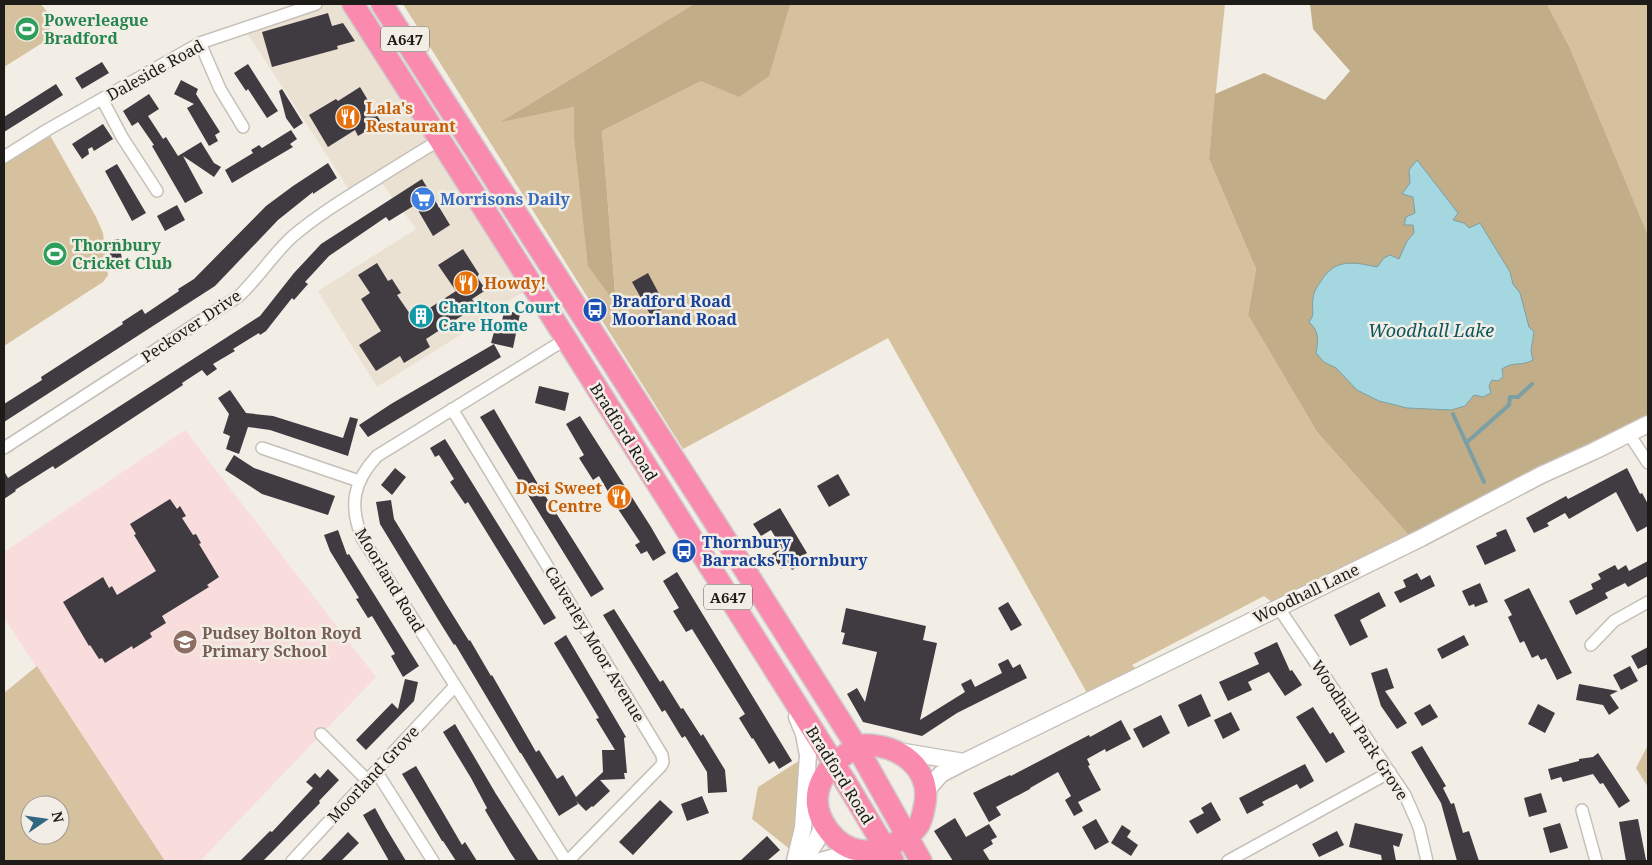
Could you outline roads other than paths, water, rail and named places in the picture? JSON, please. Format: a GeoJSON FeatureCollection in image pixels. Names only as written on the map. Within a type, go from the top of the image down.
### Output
{"type":"FeatureCollection","features":[{"type":"Feature","properties":{"kind":"highway","name":"Bradford Road"},"geometry":{"type":"LineString","coordinates":[[353,4],[834,763],[889,855]]}},
{"type":"Feature","properties":{"kind":"highway","name":"Bradford Road"},"geometry":{"type":"LineString","coordinates":[[382,4],[714,520],[857,747],[921,861]]}},
{"type":"Feature","properties":{"kind":"highway"},"geometry":{"type":"LineString","coordinates":[[864,745],[885,746],[896,751],[915,765],[924,782],[926,803],[918,826],[889,855],[856,851],[833,836],[824,822],[818,804],[819,785],[828,769],[857,747],[864,745]]}},
{"type":"Feature","properties":{"kind":"street","name":"Daleside Road"},"geometry":{"type":"LineString","coordinates":[[4,157],[200,43],[316,4]]}},
{"type":"Feature","properties":{"kind":"street"},"geometry":{"type":"LineString","coordinates":[[200,43],[220,89],[243,127]]}},
{"type":"Feature","properties":{"kind":"street"},"geometry":{"type":"LineString","coordinates":[[102,99],[122,137],[157,191]]}},
{"type":"Feature","properties":{"kind":"street","name":"Peckover Drive"},"geometry":{"type":"LineString","coordinates":[[4,448],[239,296],[253,282],[272,257],[293,236],[320,215],[440,140]]}},
{"type":"Feature","properties":{"kind":"street","name":"Moorland Road"},"geometry":{"type":"LineString","coordinates":[[566,339],[377,456],[366,468],[359,481],[355,493],[354,508],[362,538],[567,861]]}},
{"type":"Feature","properties":{"kind":"street","name":"Calverley Moor Avenue"},"geometry":{"type":"LineString","coordinates":[[452,409],[662,755],[663,762],[661,766],[567,861]]}},
{"type":"Feature","properties":{"kind":"street","name":"Woodhall Lane"},"geometry":{"type":"LineString","coordinates":[[926,792],[941,774],[964,762],[1421,538],[1541,475],[1648,424]]}},
{"type":"Feature","properties":{"kind":"street"},"geometry":{"type":"LineString","coordinates":[[1629,434],[1648,463]]}},
{"type":"Feature","properties":{"kind":"street"},"geometry":{"type":"LineString","coordinates":[[262,448],[359,481]]}},
{"type":"Feature","properties":{"kind":"street"},"geometry":{"type":"LineString","coordinates":[[1590,645],[1614,621],[1648,602]]}},
{"type":"Feature","properties":{"kind":"street","name":"Woodhall Park Grove"},"geometry":{"type":"LineString","coordinates":[[1278,607],[1405,795],[1419,827],[1427,861]]}},
{"type":"Feature","properties":{"kind":"street","name":"Moorland Grove"},"geometry":{"type":"LineString","coordinates":[[292,861],[455,686]]}},
{"type":"Feature","properties":{"kind":"street"},"geometry":{"type":"LineString","coordinates":[[786,688],[804,734],[808,755],[803,828],[794,861]]}},
{"type":"Feature","properties":{"kind":"street"},"geometry":{"type":"LineString","coordinates":[[321,734],[367,780]]}},
{"type":"Feature","properties":{"kind":"street"},"geometry":{"type":"LineString","coordinates":[[896,751],[964,762]]}},
{"type":"Feature","properties":{"kind":"street"},"geometry":{"type":"LineString","coordinates":[[376,771],[433,861]]}},
{"type":"Feature","properties":{"kind":"street"},"geometry":{"type":"LineString","coordinates":[[1228,861],[1390,772]]}},
{"type":"Feature","properties":{"kind":"street"},"geometry":{"type":"LineString","coordinates":[[1582,810],[1596,861]]}},
{"type":"Feature","properties":{"kind":"street"},"geometry":{"type":"LineString","coordinates":[[803,861],[816,842],[824,822]]}},
{"type":"Feature","properties":{"kind":"street"},"geometry":{"type":"LineString","coordinates":[[820,861],[856,851]]}},
{"type":"Feature","properties":{"kind":"water","name":"Woodhall Lake"},"geometry":{"type":"Polygon","coordinates":[[[1417,160],[1458,213],[1453,220],[1464,223],[1469,228],[1480,223],[1510,272],[1513,284],[1520,293],[1529,327],[1534,332],[1531,351],[1533,360],[1510,365],[1502,369],[1503,377],[1498,381],[1492,380],[1489,386],[1491,393],[1483,397],[1474,395],[1465,406],[1451,410],[1407,408],[1379,401],[1357,390],[1336,368],[1324,362],[1316,353],[1317,333],[1309,322],[1313,313],[1314,292],[1332,268],[1353,263],[1377,267],[1384,258],[1390,255],[1399,259],[1407,241],[1414,233],[1413,225],[1404,225],[1406,217],[1415,213],[1413,197],[1402,194],[1410,183],[1409,170],[1417,160]]]}},
{"type":"Feature","properties":{"kind":"waterway"},"geometry":{"type":"LineString","coordinates":[[1466,443],[1509,405],[1510,397],[1518,397],[1532,384]]}},
{"type":"Feature","properties":{"kind":"waterway"},"geometry":{"type":"LineString","coordinates":[[1453,414],[1484,482]]}},
{"type":"Feature","properties":{"kind":"place","name":"Powerleague Bradford"},"geometry":{"type":"Point","coordinates":[27,29]}},
{"type":"Feature","properties":{"kind":"place","name":"Lala's Restaurant"},"geometry":{"type":"Point","coordinates":[348,117]}},
{"type":"Feature","properties":{"kind":"place","name":"Morrisons Daily"},"geometry":{"type":"Point","coordinates":[423,199]}},
{"type":"Feature","properties":{"kind":"place","name":"Thornbury Cricket Club"},"geometry":{"type":"Point","coordinates":[55,254]}},
{"type":"Feature","properties":{"kind":"place","name":"Howdy!"},"geometry":{"type":"Point","coordinates":[466,283]}},
{"type":"Feature","properties":{"kind":"place","name":"Bradford Road Moorland Road"},"geometry":{"type":"Point","coordinates":[595,310]}},
{"type":"Feature","properties":{"kind":"place","name":"Charlton Court Care Home"},"geometry":{"type":"Point","coordinates":[421,316]}},
{"type":"Feature","properties":{"kind":"place","name":"Desi Sweet Centre"},"geometry":{"type":"Point","coordinates":[619,497]}},
{"type":"Feature","properties":{"kind":"place","name":"Thornbury Barracks Thornbury"},"geometry":{"type":"Point","coordinates":[684,551]}},
{"type":"Feature","properties":{"kind":"place","name":"Pudsey Bolton Royd Primary School"},"geometry":{"type":"Point","coordinates":[185,642]}}]}
